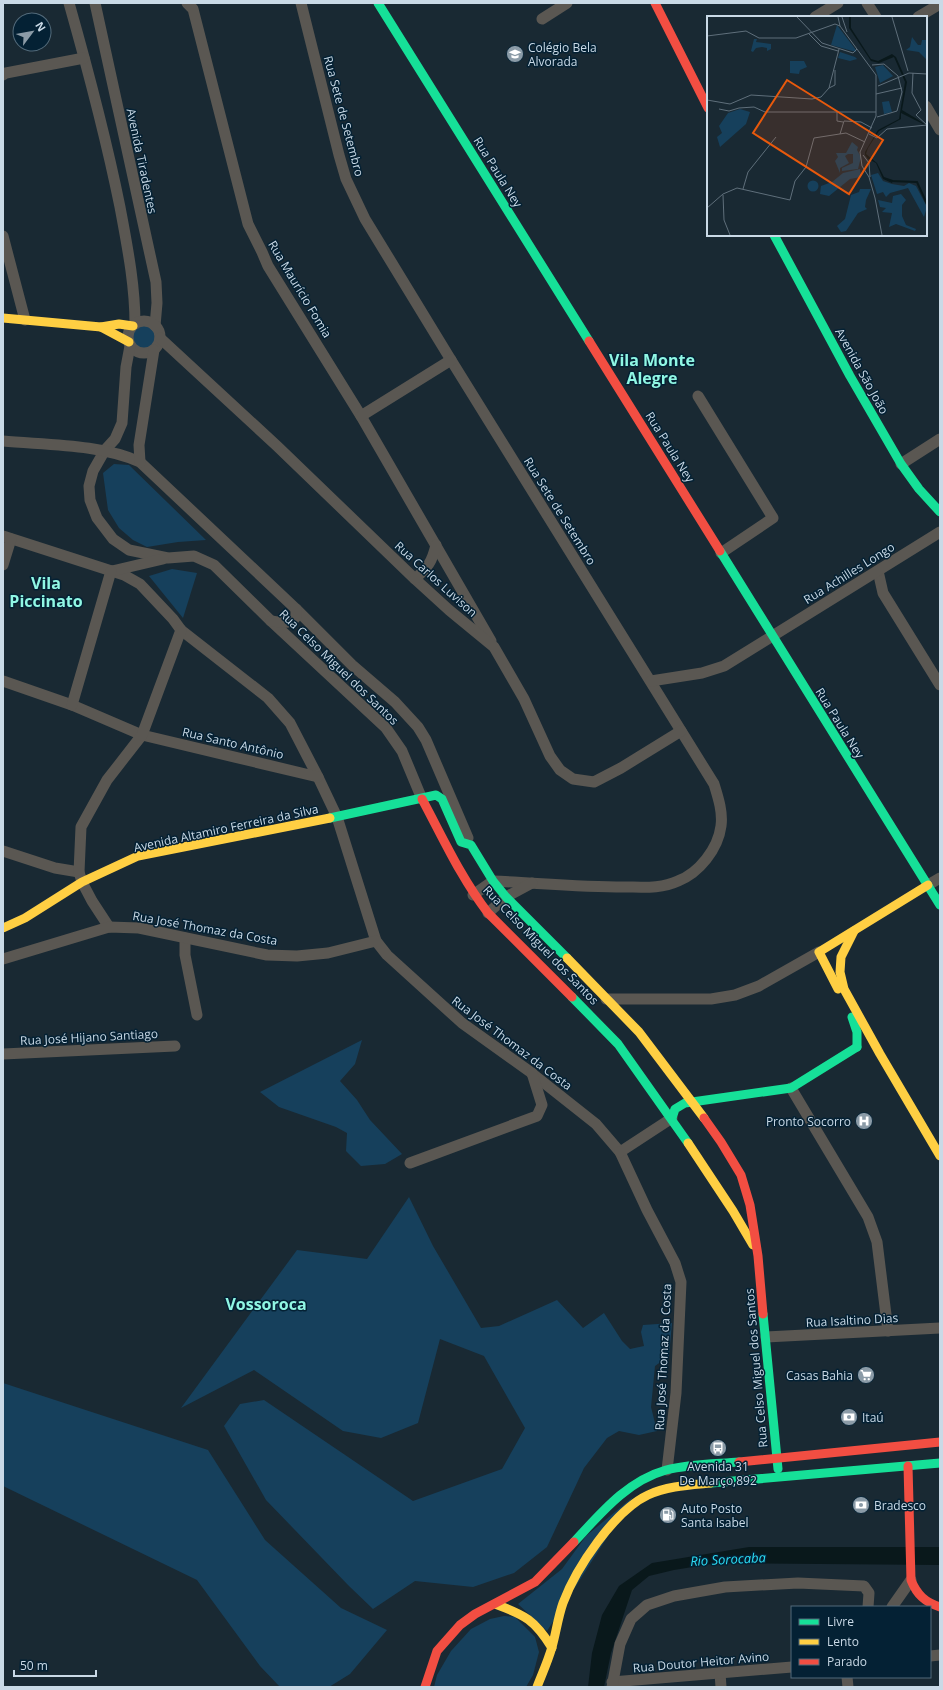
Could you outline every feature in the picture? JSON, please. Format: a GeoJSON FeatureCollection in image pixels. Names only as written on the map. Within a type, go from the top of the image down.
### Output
{"type":"FeatureCollection","features":[{"type":"Feature","properties":{"kind":"main road","name":"Rua Paula Ney"},"geometry":{"type":"LineString","coordinates":[[378,3],[940,905]]}},
{"type":"Feature","properties":{"kind":"main road"},"geometry":{"type":"LineString","coordinates":[[655,3],[704,86],[707,102]]}},
{"type":"Feature","properties":{"kind":"main road","name":"Avenida São João"},"geometry":{"type":"LineString","coordinates":[[775,236],[850,376],[901,464],[918,489],[940,512]]}},
{"type":"Feature","properties":{"kind":"main road"},"geometry":{"type":"LineString","coordinates":[[3,318],[101,327],[119,324],[134,325]]}},
{"type":"Feature","properties":{"kind":"main road"},"geometry":{"type":"LineString","coordinates":[[101,327],[130,344]]}},
{"type":"Feature","properties":{"kind":"main road","name":"Avenida Altamiro Ferreira da Silva"},"geometry":{"type":"LineString","coordinates":[[3,928],[25,918],[80,877],[138,856],[337,817],[436,795],[442,799],[461,842],[471,845]]}},
{"type":"Feature","properties":{"kind":"main road","name":"Rua Celso Miguel dos Santos"},"geometry":{"type":"LineString","coordinates":[[422,799],[462,876],[473,895],[488,913],[527,952],[593,1003],[639,1032],[721,1142],[741,1175],[750,1205],[758,1256],[778,1477]]}},
{"type":"Feature","properties":{"kind":"main road","name":"Rua Celso Miguel dos Santos"},"geometry":{"type":"LineString","coordinates":[[471,845],[493,881],[593,1003],[618,1044],[680,1117],[758,1256]]}},
{"type":"Feature","properties":{"kind":"main road"},"geometry":{"type":"LineString","coordinates":[[857,1047],[858,1037],[855,1023],[820,952],[928,886]]}},
{"type":"Feature","properties":{"kind":"main road"},"geometry":{"type":"LineString","coordinates":[[854,932],[841,957],[840,972],[844,989],[940,1156]]}},
{"type":"Feature","properties":{"kind":"main road"},"geometry":{"type":"LineString","coordinates":[[693,1103],[680,1117],[675,1109],[680,1104],[685,1102],[693,1103],[791,1088],[857,1047],[880,1054]]}},
{"type":"Feature","properties":{"kind":"main road"},"geometry":{"type":"LineString","coordinates":[[425,1687],[437,1652],[460,1625],[475,1614],[535,1582],[615,1498],[647,1477],[667,1470],[684,1467],[940,1442]]}},
{"type":"Feature","properties":{"kind":"main road"},"geometry":{"type":"LineString","coordinates":[[537,1687],[552,1648],[562,1604],[574,1579],[590,1554],[614,1524],[634,1504],[648,1495],[687,1485],[940,1462]]}},
{"type":"Feature","properties":{"kind":"main road"},"geometry":{"type":"LineString","coordinates":[[908,1466],[911,1577],[916,1594],[932,1606]]}},
{"type":"Feature","properties":{"kind":"main road"},"geometry":{"type":"LineString","coordinates":[[495,1604],[521,1613],[531,1619],[543,1633],[552,1648]]}},
{"type":"Feature","properties":{"kind":"street"},"geometry":{"type":"LineString","coordinates":[[69,3],[111,161],[129,255],[135,307],[134,325]]}},
{"type":"Feature","properties":{"kind":"street","name":"Avenida Tiradentes"},"geometry":{"type":"LineString","coordinates":[[95,3],[156,282],[158,303],[155,326]]}},
{"type":"Feature","properties":{"kind":"street","name":"Rua Maurício Fomia"},"geometry":{"type":"LineString","coordinates":[[187,3],[193,9],[248,224],[268,266],[361,416],[494,647]]}},
{"type":"Feature","properties":{"kind":"street","name":"Rua Sete de Setembro"},"geometry":{"type":"LineString","coordinates":[[301,3],[346,179],[365,219],[714,784],[721,811],[721,827],[714,848],[696,870],[678,882],[656,887],[589,887],[493,881]]}},
{"type":"Feature","properties":{"kind":"street"},"geometry":{"type":"LineString","coordinates":[[542,18],[567,3]]}},
{"type":"Feature","properties":{"kind":"street"},"geometry":{"type":"LineString","coordinates":[[817,16],[838,3]]}},
{"type":"Feature","properties":{"kind":"street"},"geometry":{"type":"LineString","coordinates":[[867,3],[875,16]]}},
{"type":"Feature","properties":{"kind":"street"},"geometry":{"type":"LineString","coordinates":[[920,16],[940,4]]}},
{"type":"Feature","properties":{"kind":"street"},"geometry":{"type":"LineString","coordinates":[[3,75],[84,58]]}},
{"type":"Feature","properties":{"kind":"street"},"geometry":{"type":"LineString","coordinates":[[927,108],[939,127]]}},
{"type":"Feature","properties":{"kind":"street"},"geometry":{"type":"LineString","coordinates":[[3,236],[25,320]]}},
{"type":"Feature","properties":{"kind":"street"},"geometry":{"type":"LineString","coordinates":[[3,441],[105,450],[127,456],[140,462],[139,445],[154,350],[157,347],[160,338],[160,334],[155,326],[145,321],[134,325],[130,330],[122,423],[114,439],[105,450]]}},
{"type":"Feature","properties":{"kind":"street","name":"Rua Carlos Luvison"},"geometry":{"type":"LineString","coordinates":[[160,338],[277,446],[415,579],[449,610],[494,647],[524,699],[550,756],[560,770],[573,779],[594,782],[681,731]]}},
{"type":"Feature","properties":{"kind":"street"},"geometry":{"type":"LineString","coordinates":[[130,344],[134,350],[144,353],[154,350]]}},
{"type":"Feature","properties":{"kind":"street"},"geometry":{"type":"LineString","coordinates":[[361,416],[451,360]]}},
{"type":"Feature","properties":{"kind":"street"},"geometry":{"type":"LineString","coordinates":[[698,396],[773,518],[721,553]]}},
{"type":"Feature","properties":{"kind":"street"},"geometry":{"type":"LineString","coordinates":[[901,464],[940,439]]}},
{"type":"Feature","properties":{"kind":"street","name":"Rua Celso Miguel dos Santos"},"geometry":{"type":"LineString","coordinates":[[105,450],[93,471],[89,486],[90,500],[97,518],[113,539],[130,550],[168,558],[194,556],[214,565],[271,621],[386,728],[402,751],[422,799]]}},
{"type":"Feature","properties":{"kind":"street","name":"Rua Celso Miguel dos Santos"},"geometry":{"type":"LineString","coordinates":[[140,462],[296,608],[352,665],[396,702],[418,727],[426,740],[471,845]]}},
{"type":"Feature","properties":{"kind":"street","name":"Rua Achilles Longo"},"geometry":{"type":"LineString","coordinates":[[651,681],[702,673],[724,666],[940,532]]}},
{"type":"Feature","properties":{"kind":"street"},"geometry":{"type":"LineString","coordinates":[[3,565],[7,537],[124,575],[140,584],[173,619],[181,630],[268,698],[290,723],[337,817],[376,941]]}},
{"type":"Feature","properties":{"kind":"street"},"geometry":{"type":"LineString","coordinates":[[415,579],[427,568],[432,560],[436,545]]}},
{"type":"Feature","properties":{"kind":"street"},"geometry":{"type":"LineString","coordinates":[[111,571],[168,558]]}},
{"type":"Feature","properties":{"kind":"street"},"geometry":{"type":"LineString","coordinates":[[72,705],[111,571]]}},
{"type":"Feature","properties":{"kind":"street"},"geometry":{"type":"LineString","coordinates":[[878,571],[883,593],[940,685]]}},
{"type":"Feature","properties":{"kind":"street"},"geometry":{"type":"LineString","coordinates":[[271,621],[286,623],[293,621],[296,617],[296,608]]}},
{"type":"Feature","properties":{"kind":"street"},"geometry":{"type":"LineString","coordinates":[[109,927],[92,901],[80,877],[81,827],[107,780],[142,735],[181,630]]}},
{"type":"Feature","properties":{"kind":"street","name":"Rua Santo Antônio"},"geometry":{"type":"LineString","coordinates":[[3,681],[72,705],[142,735],[318,777]]}},
{"type":"Feature","properties":{"kind":"street"},"geometry":{"type":"LineString","coordinates":[[3,851],[80,877]]}},
{"type":"Feature","properties":{"kind":"street"},"geometry":{"type":"LineString","coordinates":[[928,886],[940,878]]}},
{"type":"Feature","properties":{"kind":"street"},"geometry":{"type":"LineString","coordinates":[[473,895],[493,881]]}},
{"type":"Feature","properties":{"kind":"street"},"geometry":{"type":"LineString","coordinates":[[488,913],[506,897],[532,883]]}},
{"type":"Feature","properties":{"kind":"street","name":"Rua José Thomaz da Costa"},"geometry":{"type":"LineString","coordinates":[[3,959],[109,927],[139,928],[267,955],[297,956],[328,953],[376,941],[387,955],[462,1023],[532,1073],[596,1124],[620,1152],[674,1263],[681,1282],[676,1392],[671,1449],[667,1470]]}},
{"type":"Feature","properties":{"kind":"street"},"geometry":{"type":"LineString","coordinates":[[185,938],[185,955],[197,1015]]}},
{"type":"Feature","properties":{"kind":"street"},"geometry":{"type":"LineString","coordinates":[[593,1003],[711,999],[735,995],[759,986],[820,952]]}},
{"type":"Feature","properties":{"kind":"street","name":"Rua José Hijano Santiago"},"geometry":{"type":"LineString","coordinates":[[3,1054],[175,1046]]}},
{"type":"Feature","properties":{"kind":"street"},"geometry":{"type":"LineString","coordinates":[[410,1163],[537,1116],[542,1105],[532,1073]]}},
{"type":"Feature","properties":{"kind":"street"},"geometry":{"type":"LineString","coordinates":[[791,1088],[868,1217],[877,1242],[888,1331]]}},
{"type":"Feature","properties":{"kind":"street"},"geometry":{"type":"LineString","coordinates":[[620,1152],[680,1117]]}},
{"type":"Feature","properties":{"kind":"street","name":"Rua Isaltino Dias"},"geometry":{"type":"LineString","coordinates":[[766,1337],[940,1328]]}},
{"type":"Feature","properties":{"kind":"street"},"geometry":{"type":"LineString","coordinates":[[893,1606],[911,1577]]}},
{"type":"Feature","properties":{"kind":"street"},"geometry":{"type":"LineString","coordinates":[[612,1684],[620,1644],[631,1619],[647,1605],[674,1596],[725,1587],[798,1583],[864,1586],[869,1593],[868,1606]]}},
{"type":"Feature","properties":{"kind":"street","name":"Rua Doutor Heitor Avino"},"geometry":{"type":"LineString","coordinates":[[612,1684],[791,1667]]}},
{"type":"Feature","properties":{"kind":"street"},"geometry":{"type":"LineString","coordinates":[[720,1673],[721,1687]]}},
{"type":"Feature","properties":{"kind":"shaded area"},"geometry":{"type":"Polygon","coordinates":[[[144,325],[152,329],[156,337],[152,345],[144,349],[136,345],[132,337],[136,329],[144,325]]]}},
{"type":"Feature","properties":{"kind":"shaded area"},"geometry":{"type":"Polygon","coordinates":[[[114,464],[129,465],[206,540],[178,542],[147,547],[133,540],[119,528],[108,510],[103,473],[114,464]]]}},
{"type":"Feature","properties":{"kind":"shaded area"},"geometry":{"type":"Polygon","coordinates":[[[172,569],[197,573],[183,618],[149,576],[172,569]]]}},
{"type":"Feature","properties":{"kind":"shaded area"},"geometry":{"type":"Polygon","coordinates":[[[362,1040],[355,1064],[340,1081],[357,1100],[370,1120],[402,1154],[385,1164],[361,1166],[346,1151],[347,1133],[336,1127],[279,1107],[260,1092],[362,1040]]]}},
{"type":"Feature","properties":{"kind":"shaded area"},"geometry":{"type":"Polygon","coordinates":[[[409,1197],[433,1246],[481,1328],[499,1326],[557,1300],[583,1328],[604,1313],[622,1341],[630,1349],[644,1346],[641,1332],[643,1325],[672,1323],[669,1356],[655,1366],[651,1407],[657,1431],[639,1435],[619,1431],[607,1438],[584,1468],[547,1547],[514,1573],[473,1587],[415,1581],[373,1609],[266,1500],[224,1426],[240,1404],[264,1400],[413,1501],[502,1469],[525,1428],[484,1356],[440,1339],[418,1423],[381,1438],[343,1431],[254,1370],[181,1408],[297,1250],[367,1259],[409,1197]]]}},
{"type":"Feature","properties":{"kind":"shaded area"},"geometry":{"type":"Polygon","coordinates":[[[3,1383],[208,1450],[265,1540],[341,1608],[387,1630],[350,1674],[329,1687],[280,1687],[260,1666],[197,1580],[3,1486],[3,1383]]]}},
{"type":"Feature","properties":{"kind":"shaded area"},"geometry":{"type":"Polygon","coordinates":[[[633,1497],[547,1631],[518,1604],[562,1569],[586,1536],[633,1497]]]}},
{"type":"Feature","properties":{"kind":"shaded area"},"geometry":{"type":"Polygon","coordinates":[[[504,1616],[515,1617],[535,1637],[539,1652],[533,1675],[526,1687],[434,1687],[437,1675],[451,1651],[471,1629],[490,1619],[504,1616]]]}},
{"type":"Feature","properties":{"kind":"water","name":"Rio Sorocaba"},"geometry":{"type":"Polygon","coordinates":[[[749,1547],[940,1547],[940,1565],[717,1563],[649,1576],[632,1590],[611,1653],[604,1687],[588,1687],[592,1653],[602,1615],[619,1586],[652,1563],[749,1547]]]}},
{"type":"Feature","properties":{"kind":"traffic: fast"},"geometry":{"type":"LineString","coordinates":[[378,3],[589,341]]}},
{"type":"Feature","properties":{"kind":"traffic: fast"},"geometry":{"type":"LineString","coordinates":[[775,236],[850,376],[901,464],[919,489],[940,512]]}},
{"type":"Feature","properties":{"kind":"traffic: fast"},"geometry":{"type":"LineString","coordinates":[[720,551],[940,905]]}},
{"type":"Feature","properties":{"kind":"traffic: fast"},"geometry":{"type":"LineString","coordinates":[[330,818],[436,795],[442,799],[461,842],[471,845],[493,881],[506,897],[567,958]]}},
{"type":"Feature","properties":{"kind":"traffic: fast"},"geometry":{"type":"LineString","coordinates":[[572,997],[618,1044],[688,1143]]}},
{"type":"Feature","properties":{"kind":"traffic: fast"},"geometry":{"type":"LineString","coordinates":[[852,1017],[857,1032],[857,1047]]}},
{"type":"Feature","properties":{"kind":"traffic: fast"},"geometry":{"type":"LineString","coordinates":[[672,1118],[675,1109],[685,1103],[791,1088],[857,1047]]}},
{"type":"Feature","properties":{"kind":"traffic: fast"},"geometry":{"type":"LineString","coordinates":[[763,1314],[778,1469]]}},
{"type":"Feature","properties":{"kind":"traffic: fast"},"geometry":{"type":"LineString","coordinates":[[574,1542],[616,1499],[627,1490],[652,1475],[684,1466],[739,1462]]}},
{"type":"Feature","properties":{"kind":"traffic: fast"},"geometry":{"type":"LineString","coordinates":[[711,1483],[940,1463]]}},
{"type":"Feature","properties":{"kind":"traffic: slow"},"geometry":{"type":"LineString","coordinates":[[3,318],[101,327],[119,324],[133,326]]}},
{"type":"Feature","properties":{"kind":"traffic: slow"},"geometry":{"type":"LineString","coordinates":[[101,327],[129,342]]}},
{"type":"Feature","properties":{"kind":"traffic: slow"},"geometry":{"type":"LineString","coordinates":[[3,928],[25,918],[82,882],[138,856],[330,818]]}},
{"type":"Feature","properties":{"kind":"traffic: slow"},"geometry":{"type":"LineString","coordinates":[[838,989],[819,952],[928,885]]}},
{"type":"Feature","properties":{"kind":"traffic: slow"},"geometry":{"type":"LineString","coordinates":[[854,931],[841,957],[840,972],[844,989],[940,1156]]}},
{"type":"Feature","properties":{"kind":"traffic: slow"},"geometry":{"type":"LineString","coordinates":[[567,958],[639,1032],[704,1118]]}},
{"type":"Feature","properties":{"kind":"traffic: slow"},"geometry":{"type":"LineString","coordinates":[[688,1143],[733,1211],[753,1245]]}},
{"type":"Feature","properties":{"kind":"traffic: slow"},"geometry":{"type":"LineString","coordinates":[[537,1687],[547,1662],[561,1608],[569,1589],[587,1558],[610,1527],[635,1503],[648,1495],[671,1488],[711,1483]]}},
{"type":"Feature","properties":{"kind":"traffic: slow"},"geometry":{"type":"LineString","coordinates":[[495,1604],[522,1615],[540,1631],[552,1648]]}},
{"type":"Feature","properties":{"kind":"traffic: jam"},"geometry":{"type":"LineString","coordinates":[[655,3],[707,106]]}},
{"type":"Feature","properties":{"kind":"traffic: jam"},"geometry":{"type":"LineString","coordinates":[[589,341],[720,551]]}},
{"type":"Feature","properties":{"kind":"traffic: jam"},"geometry":{"type":"LineString","coordinates":[[422,799],[461,872],[478,900],[488,913],[572,997]]}},
{"type":"Feature","properties":{"kind":"traffic: jam"},"geometry":{"type":"LineString","coordinates":[[704,1118],[741,1175],[750,1205],[758,1256],[763,1314]]}},
{"type":"Feature","properties":{"kind":"traffic: jam"},"geometry":{"type":"LineString","coordinates":[[739,1462],[940,1442]]}},
{"type":"Feature","properties":{"kind":"traffic: jam"},"geometry":{"type":"LineString","coordinates":[[908,1466],[911,1580],[916,1590],[922,1597],[930,1603],[940,1607]]}},
{"type":"Feature","properties":{"kind":"traffic: jam"},"geometry":{"type":"LineString","coordinates":[[425,1687],[437,1651],[460,1625],[475,1614],[535,1582],[574,1542]]}},
{"type":"Feature","properties":{"kind":"place","name":"Colégio Bela Alvorada"},"geometry":{"type":"Point","coordinates":[515,54]}},
{"type":"Feature","properties":{"kind":"place","name":"Pronto Socorro"},"geometry":{"type":"Point","coordinates":[864,1121]}},
{"type":"Feature","properties":{"kind":"place","name":"Casas Bahia"},"geometry":{"type":"Point","coordinates":[866,1375]}},
{"type":"Feature","properties":{"kind":"place","name":"Itaú"},"geometry":{"type":"Point","coordinates":[849,1417]}},
{"type":"Feature","properties":{"kind":"place","name":"Avenida 31 De Março,892"},"geometry":{"type":"Point","coordinates":[718,1448]}},
{"type":"Feature","properties":{"kind":"place","name":"Bradesco"},"geometry":{"type":"Point","coordinates":[861,1505]}},
{"type":"Feature","properties":{"kind":"place","name":"Auto Posto Santa Isabel"},"geometry":{"type":"Point","coordinates":[668,1515]}},
{"type":"Feature","properties":{"kind":"district","name":"Vila Monte Alegre"},"geometry":{"type":"Point","coordinates":[652,369]}},
{"type":"Feature","properties":{"kind":"district","name":"Vila Piccinato"},"geometry":{"type":"Point","coordinates":[46,592]}},
{"type":"Feature","properties":{"kind":"district","name":"Vossoroca"},"geometry":{"type":"Point","coordinates":[266,1304]}}]}
